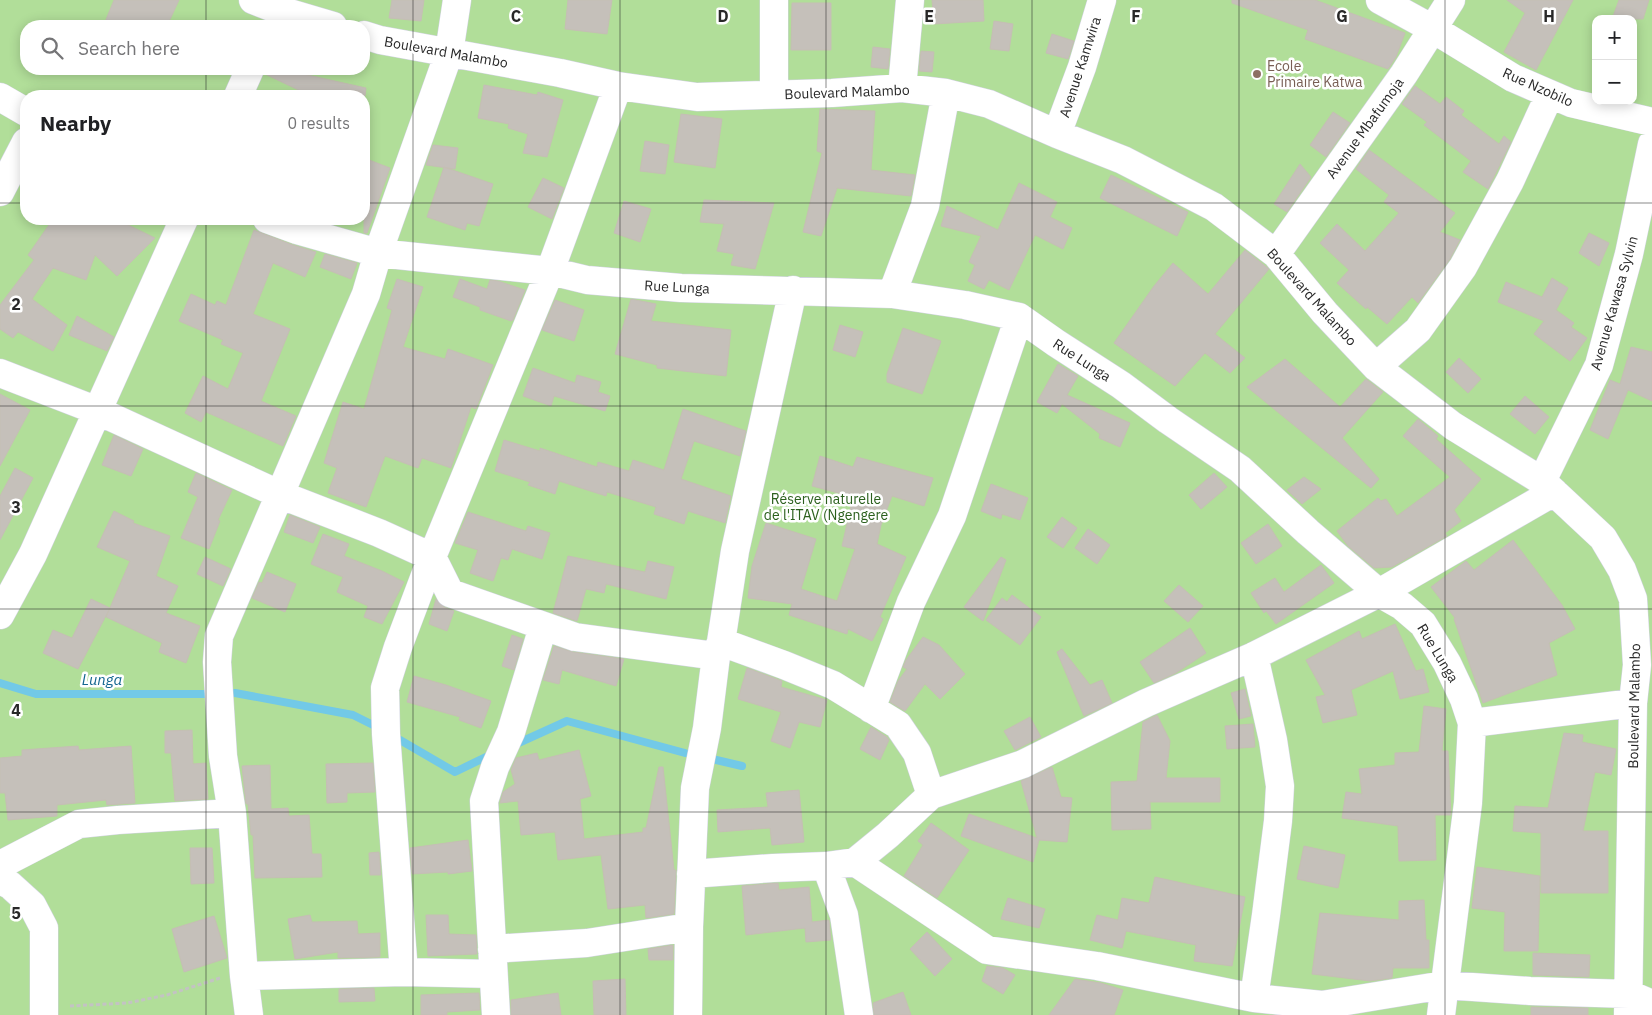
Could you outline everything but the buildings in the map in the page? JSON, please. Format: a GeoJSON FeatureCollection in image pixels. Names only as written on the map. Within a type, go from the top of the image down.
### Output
{"type":"FeatureCollection","features":[{"type":"Feature","properties":{"kind":"street"},"geometry":{"type":"LineString","coordinates":[[249,1015],[232,813],[223,756],[217,662],[220,636],[230,608],[281,495],[366,294],[378,253],[449,52],[457,0]]}},
{"type":"Feature","properties":{"kind":"street"},"geometry":{"type":"LineString","coordinates":[[774,0],[774,94]]}},
{"type":"Feature","properties":{"kind":"street"},"geometry":{"type":"LineString","coordinates":[[902,88],[910,0]]}},
{"type":"Feature","properties":{"kind":"street","name":"Avenue Kamwira"},"geometry":{"type":"LineString","coordinates":[[1058,134],[1082,67],[1102,0]]}},
{"type":"Feature","properties":{"kind":"street","name":"Rue Nzobilo"},"geometry":{"type":"LineString","coordinates":[[1380,0],[1433,29],[1513,78],[1571,103],[1652,122]]}},
{"type":"Feature","properties":{"kind":"street","name":"Avenue Mbafumoja"},"geometry":{"type":"LineString","coordinates":[[1276,254],[1404,74],[1451,0]]}},
{"type":"Feature","properties":{"kind":"street"},"geometry":{"type":"LineString","coordinates":[[266,12],[304,20]]}},
{"type":"Feature","properties":{"kind":"street","name":"Boulevard Malambo"},"geometry":{"type":"LineString","coordinates":[[370,37],[618,86],[697,97],[832,93],[902,88],[946,94],[989,104],[1123,160],[1214,207],[1276,254],[1325,313],[1376,367],[1453,426],[1548,487],[1603,538],[1622,570],[1632,599],[1644,660],[1633,703],[1636,1004]]}},
{"type":"Feature","properties":{"kind":"street"},"geometry":{"type":"LineString","coordinates":[[241,90],[247,75]]}},
{"type":"Feature","properties":{"kind":"street"},"geometry":{"type":"LineString","coordinates":[[404,972],[386,734],[385,688],[398,646],[432,557],[550,271],[618,86]]}},
{"type":"Feature","properties":{"kind":"street"},"geometry":{"type":"LineString","coordinates":[[892,294],[925,206],[946,94]]}},
{"type":"Feature","properties":{"kind":"street"},"geometry":{"type":"LineString","coordinates":[[1376,367],[1418,330],[1463,267],[1510,181],[1550,94]]}},
{"type":"Feature","properties":{"kind":"street"},"geometry":{"type":"LineString","coordinates":[[0,98],[20,109]]}},
{"type":"Feature","properties":{"kind":"street","name":"Avenue Kawasa Sylvin"},"geometry":{"type":"LineString","coordinates":[[1548,487],[1599,365],[1629,254],[1652,144]]}},
{"type":"Feature","properties":{"kind":"street"},"geometry":{"type":"LineString","coordinates":[[0,192],[20,154]]}},
{"type":"Feature","properties":{"kind":"street"},"geometry":{"type":"LineString","coordinates":[[0,616],[33,554],[181,225]]}},
{"type":"Feature","properties":{"kind":"street","name":"Rue Lunga"},"geometry":{"type":"LineString","coordinates":[[283,225],[378,253],[550,271],[587,280],[681,288],[892,294],[965,305],[1019,317],[1121,385],[1240,469],[1308,532],[1379,593],[1402,606],[1423,624],[1447,663],[1464,699],[1472,723],[1468,803],[1441,1015]]}},
{"type":"Feature","properties":{"kind":"street"},"geometry":{"type":"LineString","coordinates":[[688,1015],[689,927],[695,788],[707,728],[735,550],[793,290]]}},
{"type":"Feature","properties":{"kind":"street"},"geometry":{"type":"LineString","coordinates":[[871,709],[912,602],[952,516],[1019,317]]}},
{"type":"Feature","properties":{"kind":"street"},"geometry":{"type":"LineString","coordinates":[[0,372],[98,411],[281,495],[432,557],[450,593],[544,627],[575,636],[718,649],[784,665],[833,686],[898,725],[917,753],[932,795]]}},
{"type":"Feature","properties":{"kind":"street"},"geometry":{"type":"LineString","coordinates":[[691,874],[826,866],[856,862],[932,795],[1023,764],[1146,703],[1254,656],[1379,593],[1548,487]]}},
{"type":"Feature","properties":{"kind":"street"},"geometry":{"type":"LineString","coordinates":[[496,1015],[484,801],[495,766],[511,732],[544,627]]}},
{"type":"Feature","properties":{"kind":"street"},"geometry":{"type":"LineString","coordinates":[[1254,656],[1273,740],[1280,786],[1270,887],[1254,998]]}},
{"type":"Feature","properties":{"kind":"street"},"geometry":{"type":"LineString","coordinates":[[1472,723],[1633,703]]}},
{"type":"Feature","properties":{"kind":"street"},"geometry":{"type":"LineString","coordinates":[[0,865],[79,824],[232,813]]}},
{"type":"Feature","properties":{"kind":"street"},"geometry":{"type":"LineString","coordinates":[[856,862],[987,950],[1098,966],[1311,1010],[1444,985],[1530,991],[1636,1004]]}},
{"type":"Feature","properties":{"kind":"street"},"geometry":{"type":"LineString","coordinates":[[826,866],[844,915],[859,1015]]}},
{"type":"Feature","properties":{"kind":"street"},"geometry":{"type":"LineString","coordinates":[[0,880],[10,885],[32,905],[44,928],[44,1011]]}},
{"type":"Feature","properties":{"kind":"street"},"geometry":{"type":"LineString","coordinates":[[244,970],[404,972],[493,961],[587,943],[689,927]]}},
{"type":"Feature","properties":{"kind":"path"},"geometry":{"type":"LineString","coordinates":[[44,1011],[127,1003],[167,995],[244,970]]}},
{"type":"Feature","properties":{"kind":"green space","name":"Réserve naturelle de l'ITAV (Ngengere"},"geometry":{"type":"Polygon","coordinates":[[[0,0],[1652,0],[1652,1015],[0,1015],[0,0]]]}},
{"type":"Feature","properties":{"kind":"waterway","name":"Lunga"},"geometry":{"type":"LineString","coordinates":[[0,683],[36,694],[206,694]]}},
{"type":"Feature","properties":{"kind":"waterway"},"geometry":{"type":"LineString","coordinates":[[235,693],[353,715],[375,726]]}},
{"type":"Feature","properties":{"kind":"waterway"},"geometry":{"type":"LineString","coordinates":[[514,745],[567,721],[685,753]]}},
{"type":"Feature","properties":{"kind":"waterway"},"geometry":{"type":"LineString","coordinates":[[400,740],[455,772],[492,754]]}},
{"type":"Feature","properties":{"kind":"waterway"},"geometry":{"type":"LineString","coordinates":[[712,759],[742,766]]}},
{"type":"Feature","properties":{"kind":"place","name":"Ecole Primaire Katwa"},"geometry":{"type":"Point","coordinates":[1257,74]}}]}
